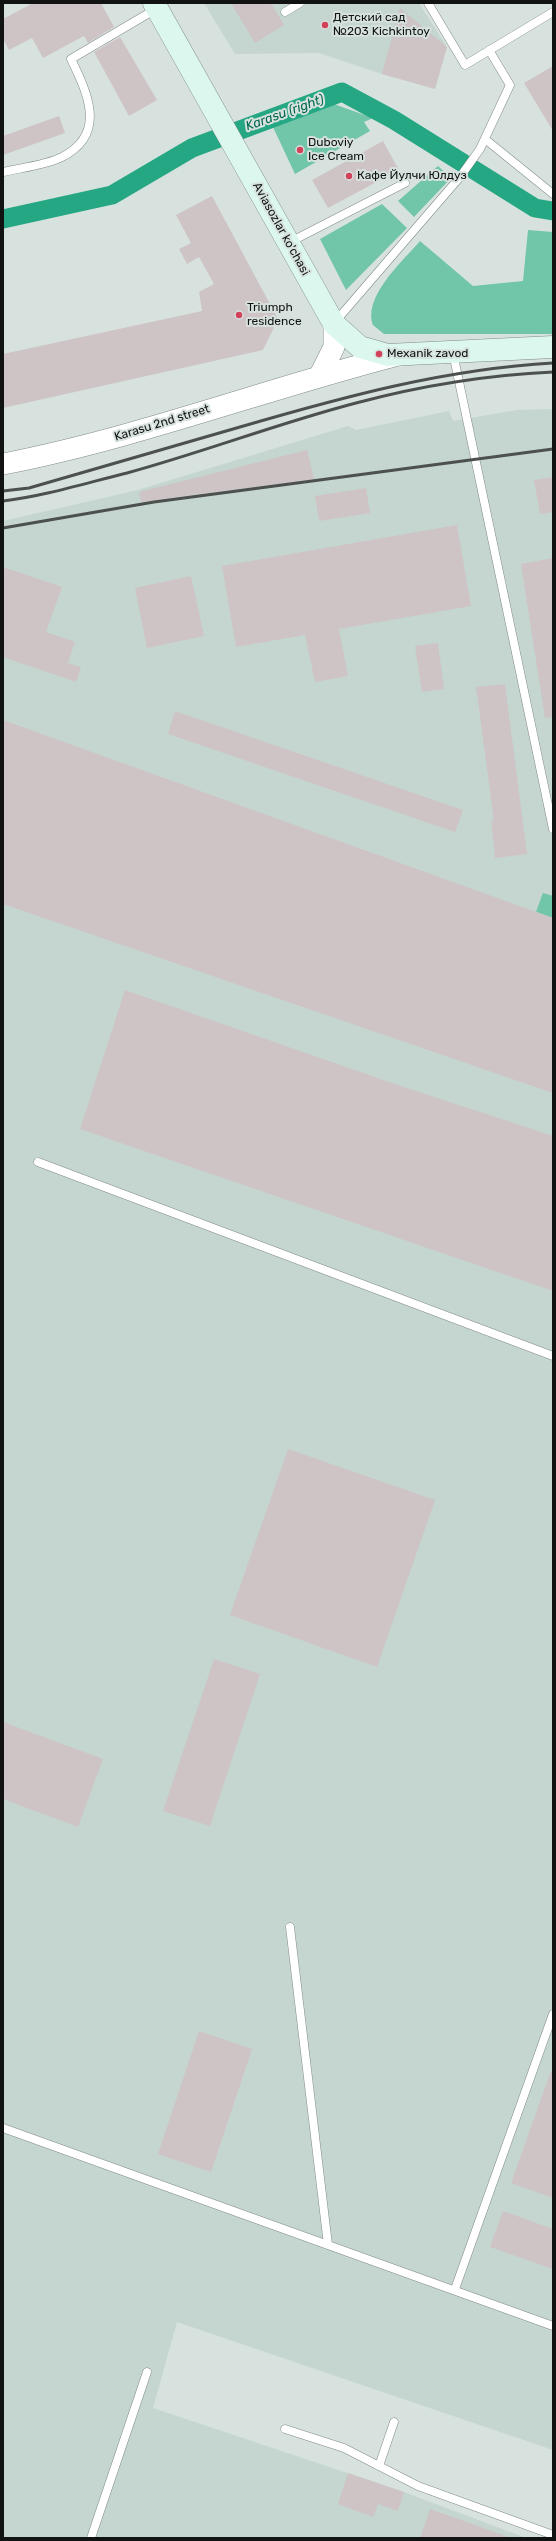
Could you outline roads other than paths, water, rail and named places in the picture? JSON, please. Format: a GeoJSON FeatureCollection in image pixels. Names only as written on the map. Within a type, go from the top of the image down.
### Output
{"type":"FeatureCollection","features":[{"type":"Feature","properties":{"kind":"main road","name":"Aviasozlar ko'chasi"},"geometry":{"type":"LineString","coordinates":[[155,6],[334,324],[360,347],[379,354],[398,355]]}},
{"type":"Feature","properties":{"kind":"main road"},"geometry":{"type":"LineString","coordinates":[[398,355],[553,347]]}},
{"type":"Feature","properties":{"kind":"street"},"geometry":{"type":"LineString","coordinates":[[320,375],[334,347],[334,324]]}},
{"type":"Feature","properties":{"kind":"street","name":"Karasu 2nd street"},"geometry":{"type":"LineString","coordinates":[[3,464],[97,443],[320,375],[398,355]]}},
{"type":"Feature","properties":{"kind":"lane"},"geometry":{"type":"LineString","coordinates":[[285,12],[300,3]]}},
{"type":"Feature","properties":{"kind":"lane"},"geometry":{"type":"LineString","coordinates":[[428,3],[465,65],[553,12]]}},
{"type":"Feature","properties":{"kind":"lane"},"geometry":{"type":"LineString","coordinates":[[3,172],[62,157],[78,146],[90,128],[90,114],[84,85],[71,59],[155,6]]}},
{"type":"Feature","properties":{"kind":"lane"},"geometry":{"type":"LineString","coordinates":[[334,324],[460,177],[480,149],[510,85],[489,50]]}},
{"type":"Feature","properties":{"kind":"lane"},"geometry":{"type":"LineString","coordinates":[[485,139],[553,194]]}},
{"type":"Feature","properties":{"kind":"lane"},"geometry":{"type":"LineString","coordinates":[[288,243],[404,183]]}},
{"type":"Feature","properties":{"kind":"lane"},"geometry":{"type":"LineString","coordinates":[[453,351],[553,829]]}},
{"type":"Feature","properties":{"kind":"lane"},"geometry":{"type":"LineString","coordinates":[[38,1162],[553,1356]]}},
{"type":"Feature","properties":{"kind":"lane"},"geometry":{"type":"LineString","coordinates":[[290,1927],[328,2245]]}},
{"type":"Feature","properties":{"kind":"lane"},"geometry":{"type":"LineString","coordinates":[[455,2290],[553,2014]]}},
{"type":"Feature","properties":{"kind":"lane"},"geometry":{"type":"LineString","coordinates":[[3,2128],[553,2326]]}},
{"type":"Feature","properties":{"kind":"lane"},"geometry":{"type":"LineString","coordinates":[[91,2538],[147,2372]]}},
{"type":"Feature","properties":{"kind":"lane"},"geometry":{"type":"LineString","coordinates":[[379,2466],[394,2422]]}},
{"type":"Feature","properties":{"kind":"lane"},"geometry":{"type":"LineString","coordinates":[[285,2429],[344,2448],[418,2486],[553,2535]]}},
{"type":"Feature","properties":{"kind":"waterway","name":"Karasu (right)"},"geometry":{"type":"LineString","coordinates":[[3,219],[112,195],[192,148],[342,92],[394,120],[535,208],[553,211]]}},
{"type":"Feature","properties":{"kind":"railway"},"geometry":{"type":"LineString","coordinates":[[3,491],[29,488],[356,395],[473,371],[553,363]]}},
{"type":"Feature","properties":{"kind":"railway"},"geometry":{"type":"LineString","coordinates":[[3,501],[50,493],[127,473],[299,419],[404,391],[453,382],[528,373],[553,372]]}},
{"type":"Feature","properties":{"kind":"railway"},"geometry":{"type":"LineString","coordinates":[[3,528],[154,502],[553,449]]}},
{"type":"Feature","properties":{"kind":"place","name":"Детский сад №203 Kichkintoy"},"geometry":{"type":"Point","coordinates":[325,25]}},
{"type":"Feature","properties":{"kind":"place","name":"Duboviy Ice Cream"},"geometry":{"type":"Point","coordinates":[300,150]}},
{"type":"Feature","properties":{"kind":"place","name":"Кафе Йулчи Юлдуз"},"geometry":{"type":"Point","coordinates":[349,176]}},
{"type":"Feature","properties":{"kind":"place","name":"Triumph residence"},"geometry":{"type":"Point","coordinates":[239,315]}},
{"type":"Feature","properties":{"kind":"place","name":"Mexanik zavod"},"geometry":{"type":"Point","coordinates":[379,354]}}]}
